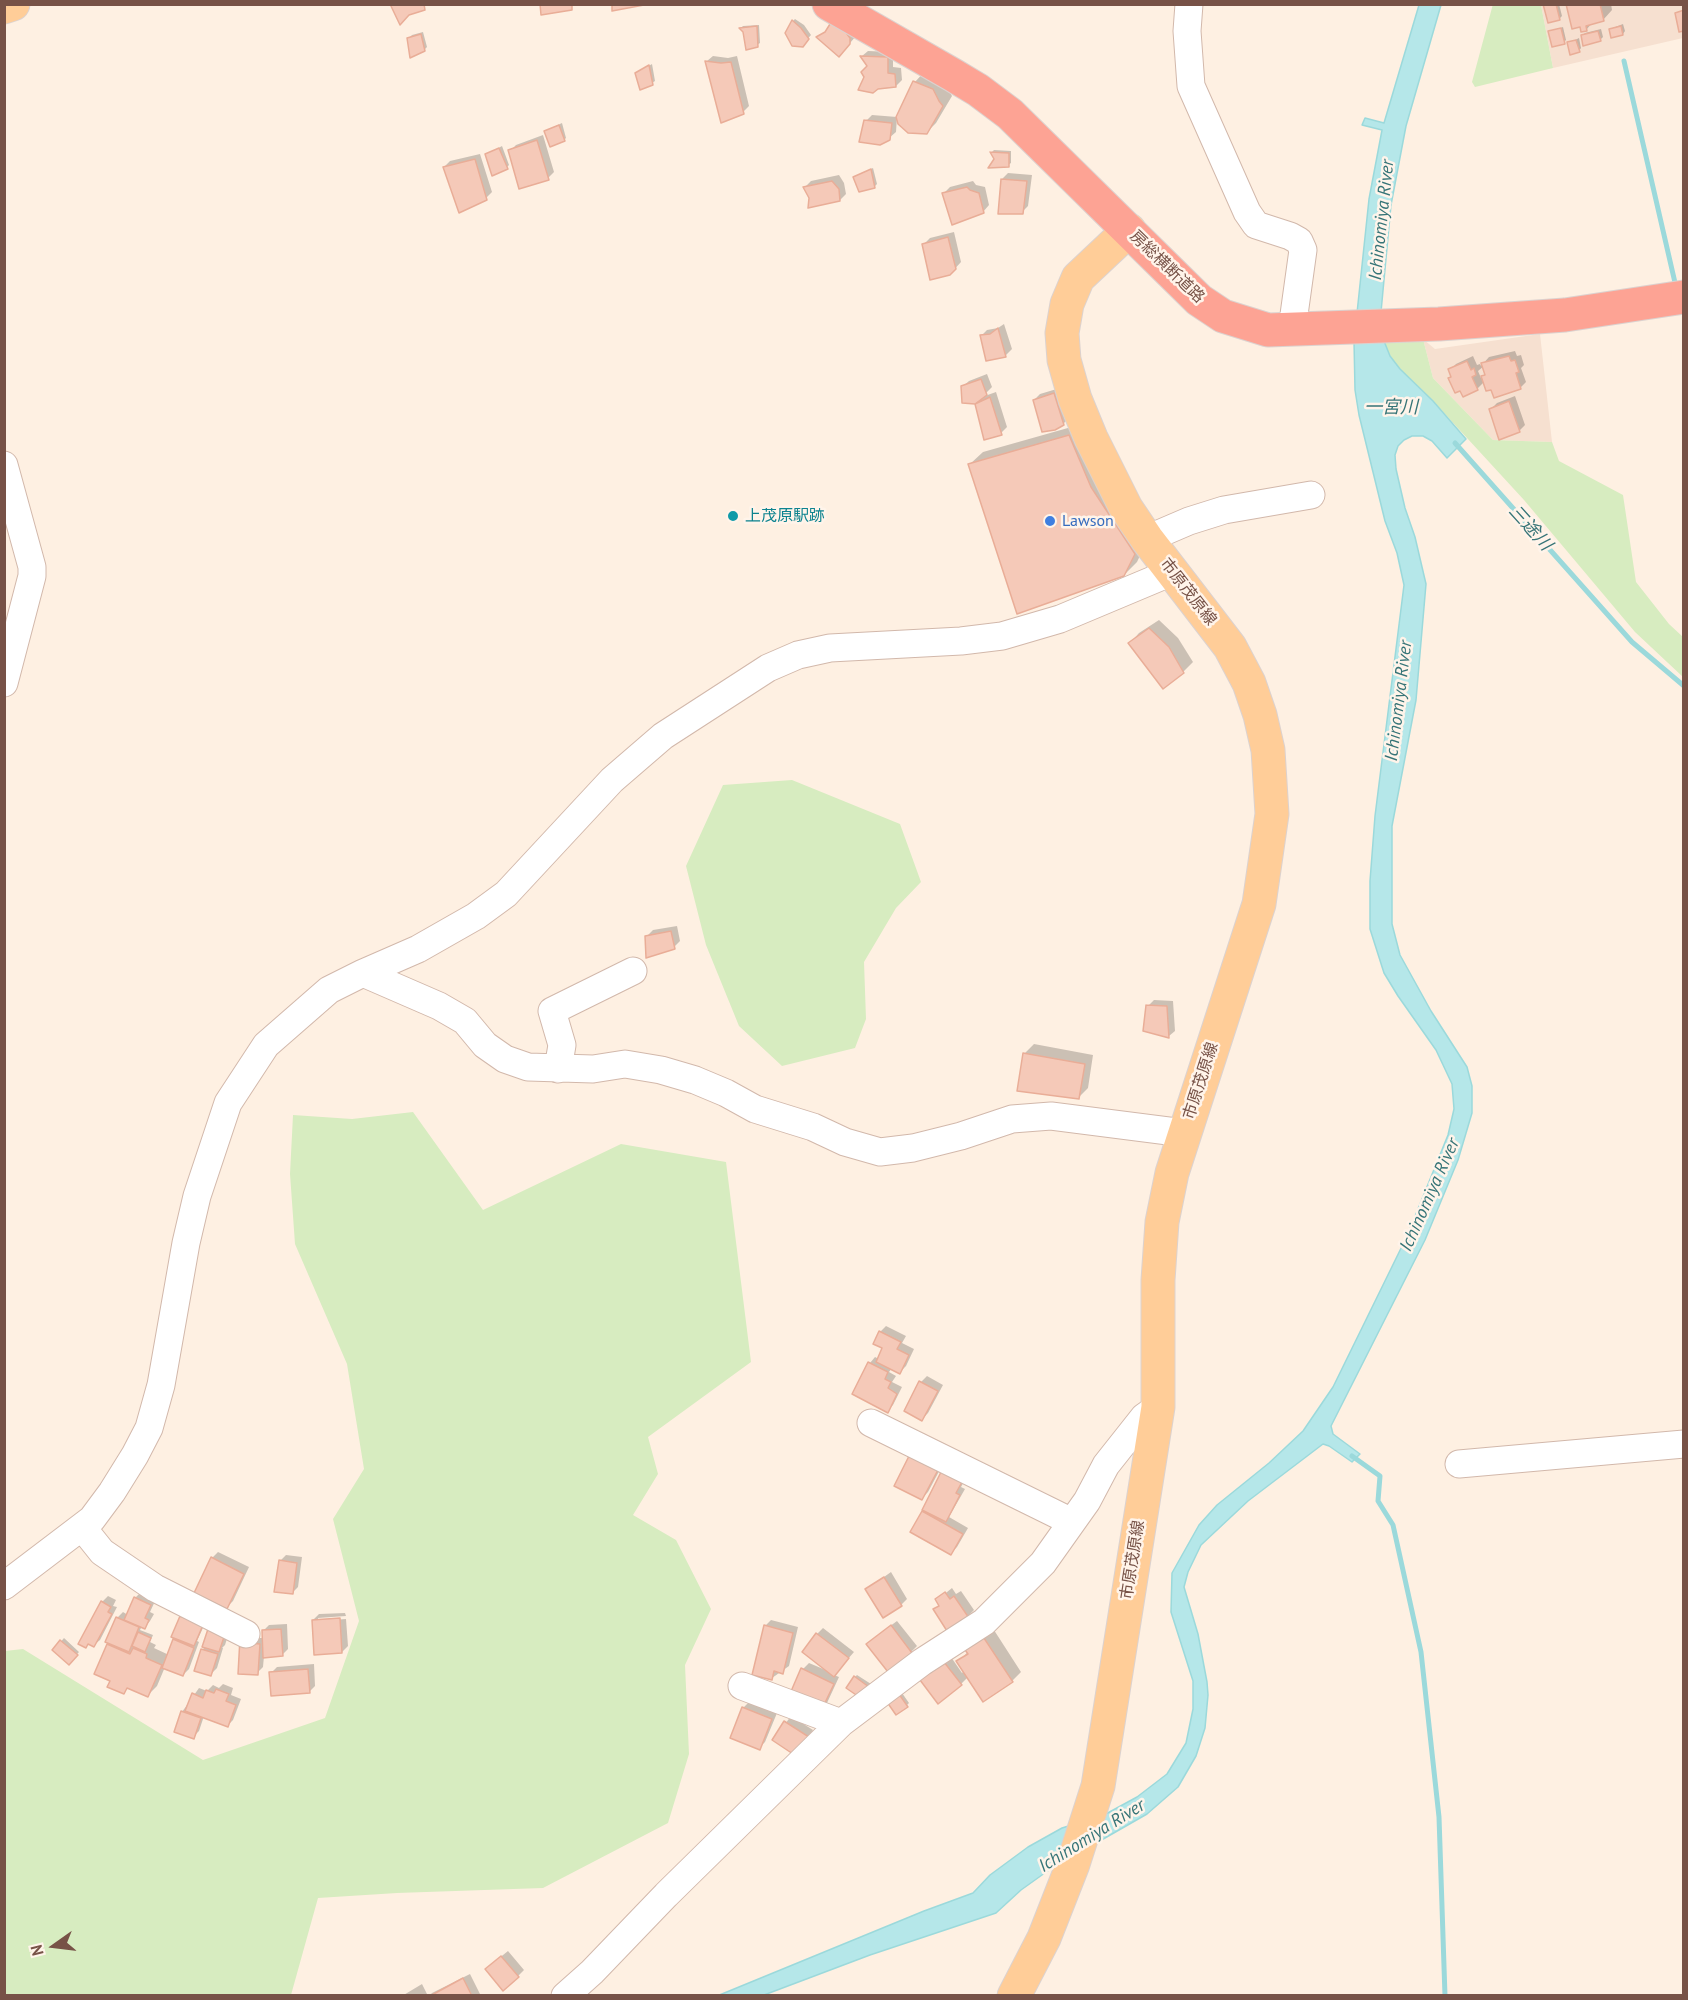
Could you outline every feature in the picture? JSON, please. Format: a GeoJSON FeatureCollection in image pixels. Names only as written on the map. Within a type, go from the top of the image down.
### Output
{"type":"FeatureCollection","features":[{"type":"Feature","properties":{"kind":"highway","name":"房総横断道路"},"geometry":{"type":"LineString","coordinates":[[829,4],[953,75],[1010,114],[1199,300],[1223,316],[1268,330],[1439,324],[1565,315],[1683,297]]}},
{"type":"Feature","properties":{"kind":"main road"},"geometry":{"type":"LineString","coordinates":[[4,7],[13,4]]}},
{"type":"Feature","properties":{"kind":"main road","name":"市原茂原線"},"geometry":{"type":"LineString","coordinates":[[1014,1995],[1044,1938],[1073,1864],[1098,1786],[1158,1407],[1158,1280],[1162,1222],[1172,1173],[1184,1133],[1259,904],[1272,814],[1268,750],[1260,715],[1249,683],[1230,647],[1126,508],[1075,399],[1064,360],[1062,333],[1067,304],[1078,278],[1129,230]]}},
{"type":"Feature","properties":{"kind":"street"},"geometry":{"type":"LineString","coordinates":[[1189,4],[1187,31],[1191,86],[1247,212],[1256,225],[1290,236],[1299,241],[1303,250],[1292,329]]}},
{"type":"Feature","properties":{"kind":"street"},"geometry":{"type":"LineString","coordinates":[[4,465],[32,567],[32,576],[4,683]]}},
{"type":"Feature","properties":{"kind":"street"},"geometry":{"type":"LineString","coordinates":[[1147,539],[1189,520],[1224,510],[1311,495]]}},
{"type":"Feature","properties":{"kind":"street"},"geometry":{"type":"LineString","coordinates":[[4,1586],[92,1519],[112,1492],[148,1428],[160,1385],[186,1242],[197,1196],[228,1102],[266,1045],[329,990],[418,949],[476,916],[506,894],[612,780],[663,736],[768,668],[798,655],[830,648],[961,641],[1002,636],[1060,619],[1172,572]]}},
{"type":"Feature","properties":{"kind":"street"},"geometry":{"type":"LineString","coordinates":[[558,1069],[562,1045],[552,1011],[633,971]]}},
{"type":"Feature","properties":{"kind":"street"},"geometry":{"type":"LineString","coordinates":[[363,973],[410,992],[465,1021],[485,1045],[505,1059],[528,1067],[593,1069],[625,1064],[661,1070],[695,1080],[755,1109],[813,1127],[845,1142],[880,1152],[913,1148],[961,1136],[1012,1119],[1051,1116],[1184,1133]]}},
{"type":"Feature","properties":{"kind":"street"},"geometry":{"type":"LineString","coordinates":[[565,1995],[592,1972],[666,1895],[841,1723],[922,1662],[984,1622],[1043,1563],[1087,1501],[1106,1465],[1144,1417],[1158,1407]]}},
{"type":"Feature","properties":{"kind":"street"},"geometry":{"type":"LineString","coordinates":[[871,1423],[1072,1522]]}},
{"type":"Feature","properties":{"kind":"street"},"geometry":{"type":"LineString","coordinates":[[1459,1464],[1683,1444]]}},
{"type":"Feature","properties":{"kind":"street"},"geometry":{"type":"LineString","coordinates":[[82,1527],[102,1552],[155,1588],[246,1634]]}},
{"type":"Feature","properties":{"kind":"street"},"geometry":{"type":"LineString","coordinates":[[742,1686],[841,1723]]}},
{"type":"Feature","properties":{"kind":"shaded area"},"geometry":{"type":"Polygon","coordinates":[[[1541,5],[1683,5],[1683,38],[1553,68],[1541,5]]]}},
{"type":"Feature","properties":{"kind":"shaded area"},"geometry":{"type":"Polygon","coordinates":[[[1540,334],[1552,442],[1493,440],[1433,378],[1423,339],[1435,349],[1540,334]]]}},
{"type":"Feature","properties":{"kind":"green space"},"geometry":{"type":"Polygon","coordinates":[[[1493,4],[1541,5],[1553,68],[1475,87],[1472,82],[1493,4]]]}},
{"type":"Feature","properties":{"kind":"green space"},"geometry":{"type":"Polygon","coordinates":[[[1423,339],[1433,378],[1493,440],[1552,442],[1559,461],[1623,495],[1636,582],[1669,624],[1683,637],[1683,677],[1635,632],[1524,500],[1433,401],[1400,369],[1390,356],[1384,341],[1423,339]]]}},
{"type":"Feature","properties":{"kind":"green space"},"geometry":{"type":"Polygon","coordinates":[[[792,780],[900,824],[921,882],[896,908],[864,962],[866,1019],[855,1048],[782,1066],[739,1026],[706,945],[686,866],[723,785],[792,780]]]}},
{"type":"Feature","properties":{"kind":"green space"},"geometry":{"type":"Polygon","coordinates":[[[413,1112],[483,1210],[621,1144],[726,1162],[751,1362],[648,1437],[658,1474],[633,1515],[676,1540],[711,1609],[685,1665],[689,1754],[668,1823],[543,1888],[318,1898],[291,1995],[5,1995],[5,1651],[23,1649],[203,1760],[325,1718],[359,1621],[333,1519],[364,1469],[347,1364],[295,1244],[290,1174],[293,1115],[352,1119],[413,1112]]]}},
{"type":"Feature","properties":{"kind":"water","name":"一宮川"},"geometry":{"type":"Polygon","coordinates":[[[1419,5],[1441,5],[1406,126],[1391,205],[1381,312],[1384,341],[1390,356],[1400,369],[1433,401],[1466,439],[1447,458],[1432,441],[1423,436],[1412,436],[1398,446],[1395,455],[1405,508],[1415,537],[1426,584],[1416,700],[1392,826],[1392,924],[1400,955],[1431,1011],[1467,1067],[1472,1086],[1472,1113],[1458,1160],[1425,1240],[1331,1426],[1333,1434],[1360,1454],[1352,1462],[1323,1444],[1248,1501],[1201,1545],[1188,1572],[1184,1587],[1198,1634],[1207,1682],[1205,1728],[1196,1756],[1178,1787],[1147,1814],[1049,1870],[1021,1890],[996,1913],[870,1955],[764,1995],[717,1996],[973,1893],[990,1875],[1028,1847],[1062,1828],[1104,1815],[1137,1797],[1167,1774],[1186,1743],[1193,1709],[1193,1681],[1171,1612],[1172,1573],[1199,1525],[1217,1505],[1269,1463],[1303,1431],[1333,1387],[1407,1236],[1448,1135],[1454,1109],[1452,1084],[1436,1050],[1384,973],[1370,929],[1370,881],[1375,816],[1404,585],[1397,553],[1385,521],[1355,390],[1354,341],[1369,199],[1382,130],[1362,125],[1365,118],[1384,123],[1419,5]]]}},
{"type":"Feature","properties":{"kind":"building"},"geometry":{"type":"Polygon","coordinates":[[[390,4],[424,4],[425,10],[409,15],[400,25],[390,4]]]}},
{"type":"Feature","properties":{"kind":"building"},"geometry":{"type":"Polygon","coordinates":[[[540,4],[572,4],[572,10],[541,15],[540,4]]]}},
{"type":"Feature","properties":{"kind":"building"},"geometry":{"type":"Polygon","coordinates":[[[612,4],[644,4],[644,5],[612,11],[612,4]]]}},
{"type":"Feature","properties":{"kind":"building"},"geometry":{"type":"Polygon","coordinates":[[[1543,4],[1556,4],[1560,20],[1548,23],[1543,4]]]}},
{"type":"Feature","properties":{"kind":"building"},"geometry":{"type":"Polygon","coordinates":[[[1566,4],[1600,4],[1604,21],[1586,26],[1587,31],[1581,32],[1580,27],[1572,29],[1566,4]]]}},
{"type":"Feature","properties":{"kind":"building"},"geometry":{"type":"Polygon","coordinates":[[[1684,10],[1684,31],[1679,32],[1675,13],[1684,10]]]}},
{"type":"Feature","properties":{"kind":"building"},"geometry":{"type":"Polygon","coordinates":[[[835,16],[853,28],[847,34],[850,44],[839,57],[816,37],[825,32],[835,16]]]}},
{"type":"Feature","properties":{"kind":"building"},"geometry":{"type":"Polygon","coordinates":[[[792,20],[809,39],[803,47],[792,46],[785,33],[792,20]]]}},
{"type":"Feature","properties":{"kind":"building"},"geometry":{"type":"Polygon","coordinates":[[[757,26],[758,47],[746,50],[743,32],[739,28],[757,26]]]}},
{"type":"Feature","properties":{"kind":"building"},"geometry":{"type":"Polygon","coordinates":[[[1621,26],[1623,35],[1611,38],[1609,29],[1621,26]]]}},
{"type":"Feature","properties":{"kind":"building"},"geometry":{"type":"Polygon","coordinates":[[[1561,28],[1565,44],[1552,47],[1548,31],[1561,28]]]}},
{"type":"Feature","properties":{"kind":"building"},"geometry":{"type":"Polygon","coordinates":[[[1598,31],[1601,41],[1583,46],[1581,35],[1598,31]]]}},
{"type":"Feature","properties":{"kind":"building"},"geometry":{"type":"Polygon","coordinates":[[[421,34],[425,51],[410,58],[407,38],[421,34]]]}},
{"type":"Feature","properties":{"kind":"building"},"geometry":{"type":"Polygon","coordinates":[[[1576,40],[1580,52],[1570,55],[1567,42],[1576,40]]]}},
{"type":"Feature","properties":{"kind":"building"},"geometry":{"type":"Polygon","coordinates":[[[860,56],[888,57],[888,73],[895,74],[896,87],[878,89],[873,93],[858,90],[864,77],[861,72],[867,66],[860,56]]]}},
{"type":"Feature","properties":{"kind":"building"},"geometry":{"type":"Polygon","coordinates":[[[705,61],[731,62],[744,114],[721,123],[705,61]]]}},
{"type":"Feature","properties":{"kind":"building"},"geometry":{"type":"Polygon","coordinates":[[[649,65],[653,85],[640,90],[635,73],[649,65]]]}},
{"type":"Feature","properties":{"kind":"building"},"geometry":{"type":"Polygon","coordinates":[[[913,81],[933,89],[943,106],[927,134],[908,133],[898,124],[896,117],[913,81]]]}},
{"type":"Feature","properties":{"kind":"building"},"geometry":{"type":"Polygon","coordinates":[[[864,120],[892,123],[890,140],[880,145],[859,142],[864,120]]]}},
{"type":"Feature","properties":{"kind":"building"},"geometry":{"type":"Polygon","coordinates":[[[559,125],[565,141],[550,147],[544,131],[559,125]]]}},
{"type":"Feature","properties":{"kind":"building"},"geometry":{"type":"Polygon","coordinates":[[[537,140],[549,180],[519,189],[508,150],[537,140]]]}},
{"type":"Feature","properties":{"kind":"building"},"geometry":{"type":"Polygon","coordinates":[[[499,148],[508,169],[492,176],[485,154],[499,148]]]}},
{"type":"Feature","properties":{"kind":"building"},"geometry":{"type":"Polygon","coordinates":[[[990,152],[1009,153],[1009,167],[988,168],[994,159],[990,152]]]}},
{"type":"Feature","properties":{"kind":"building"},"geometry":{"type":"Polygon","coordinates":[[[475,159],[487,200],[459,213],[443,167],[475,159]]]}},
{"type":"Feature","properties":{"kind":"building"},"geometry":{"type":"Polygon","coordinates":[[[871,169],[875,188],[859,192],[853,177],[871,169]]]}},
{"type":"Feature","properties":{"kind":"building"},"geometry":{"type":"Polygon","coordinates":[[[1001,179],[1027,181],[1023,214],[998,214],[1001,179]]]}},
{"type":"Feature","properties":{"kind":"building"},"geometry":{"type":"Polygon","coordinates":[[[832,181],[839,189],[840,201],[808,208],[809,198],[803,187],[832,181]]]}},
{"type":"Feature","properties":{"kind":"building"},"geometry":{"type":"Polygon","coordinates":[[[967,187],[979,193],[984,213],[952,225],[942,193],[967,187]]]}},
{"type":"Feature","properties":{"kind":"building"},"geometry":{"type":"Polygon","coordinates":[[[948,237],[956,269],[950,275],[930,280],[922,244],[948,237]]]}},
{"type":"Feature","properties":{"kind":"building"},"geometry":{"type":"Polygon","coordinates":[[[998,328],[1006,357],[986,361],[980,335],[990,334],[998,328]]]}},
{"type":"Feature","properties":{"kind":"building"},"geometry":{"type":"Polygon","coordinates":[[[1509,356],[1511,361],[1515,360],[1521,389],[1494,398],[1491,390],[1486,391],[1481,376],[1485,375],[1481,363],[1509,356]]]}},
{"type":"Feature","properties":{"kind":"building"},"geometry":{"type":"Polygon","coordinates":[[[1467,361],[1471,370],[1474,368],[1476,375],[1472,377],[1478,390],[1463,397],[1460,391],[1455,393],[1448,378],[1451,377],[1448,369],[1467,361]]]}},
{"type":"Feature","properties":{"kind":"building"},"geometry":{"type":"Polygon","coordinates":[[[981,379],[987,395],[975,404],[962,403],[961,386],[981,379]]]}},
{"type":"Feature","properties":{"kind":"building"},"geometry":{"type":"Polygon","coordinates":[[[1054,393],[1064,425],[1055,430],[1042,432],[1033,400],[1054,393]]]}},
{"type":"Feature","properties":{"kind":"building"},"geometry":{"type":"Polygon","coordinates":[[[990,397],[1002,435],[984,440],[975,404],[990,397]]]}},
{"type":"Feature","properties":{"kind":"building"},"geometry":{"type":"Polygon","coordinates":[[[1509,401],[1520,432],[1499,440],[1489,409],[1509,401]]]}},
{"type":"Feature","properties":{"kind":"building","name":"Lawson"},"geometry":{"type":"Polygon","coordinates":[[[1069,435],[1091,487],[1135,554],[1124,576],[1017,614],[968,464],[1069,435]]]}},
{"type":"Feature","properties":{"kind":"building"},"geometry":{"type":"Polygon","coordinates":[[[1149,628],[1169,647],[1184,673],[1163,689],[1128,643],[1149,628]]]}},
{"type":"Feature","properties":{"kind":"building"},"geometry":{"type":"Polygon","coordinates":[[[671,931],[675,949],[646,958],[645,936],[671,931]]]}},
{"type":"Feature","properties":{"kind":"building"},"geometry":{"type":"Polygon","coordinates":[[[1146,1005],[1167,1006],[1169,1038],[1143,1031],[1146,1005]]]}},
{"type":"Feature","properties":{"kind":"building"},"geometry":{"type":"Polygon","coordinates":[[[1023,1053],[1085,1064],[1079,1099],[1017,1091],[1023,1053]]]}},
{"type":"Feature","properties":{"kind":"building"},"geometry":{"type":"Polygon","coordinates":[[[879,1331],[901,1342],[897,1349],[909,1355],[900,1374],[876,1362],[882,1348],[873,1344],[879,1331]]]}},
{"type":"Feature","properties":{"kind":"building"},"geometry":{"type":"Polygon","coordinates":[[[868,1362],[888,1372],[885,1379],[891,1382],[888,1388],[897,1394],[888,1413],[852,1394],[868,1362]]]}},
{"type":"Feature","properties":{"kind":"building"},"geometry":{"type":"Polygon","coordinates":[[[919,1381],[938,1391],[922,1421],[904,1411],[919,1381]]]}},
{"type":"Feature","properties":{"kind":"building"},"geometry":{"type":"Polygon","coordinates":[[[910,1454],[939,1468],[922,1500],[894,1486],[910,1454]]]}},
{"type":"Feature","properties":{"kind":"building"},"geometry":{"type":"Polygon","coordinates":[[[942,1470],[963,1480],[956,1493],[960,1495],[946,1522],[922,1510],[942,1470]]]}},
{"type":"Feature","properties":{"kind":"building"},"geometry":{"type":"Polygon","coordinates":[[[922,1511],[963,1534],[951,1555],[910,1532],[922,1511]]]}},
{"type":"Feature","properties":{"kind":"building"},"geometry":{"type":"Polygon","coordinates":[[[211,1557],[244,1574],[227,1609],[194,1593],[211,1557]]]}},
{"type":"Feature","properties":{"kind":"building"},"geometry":{"type":"Polygon","coordinates":[[[279,1560],[297,1563],[293,1594],[274,1592],[279,1560]]]}},
{"type":"Feature","properties":{"kind":"building"},"geometry":{"type":"Polygon","coordinates":[[[884,1577],[902,1606],[883,1618],[865,1589],[884,1577]]]}},
{"type":"Feature","properties":{"kind":"building"},"geometry":{"type":"Polygon","coordinates":[[[945,1592],[950,1599],[954,1596],[969,1618],[947,1631],[933,1609],[939,1606],[935,1599],[945,1592]]]}},
{"type":"Feature","properties":{"kind":"building"},"geometry":{"type":"Polygon","coordinates":[[[134,1597],[151,1605],[145,1618],[149,1620],[145,1629],[124,1620],[134,1597]]]}},
{"type":"Feature","properties":{"kind":"building"},"geometry":{"type":"Polygon","coordinates":[[[101,1601],[111,1607],[108,1612],[112,1614],[94,1647],[88,1644],[86,1648],[78,1644],[101,1601]]]}},
{"type":"Feature","properties":{"kind":"building"},"geometry":{"type":"Polygon","coordinates":[[[180,1616],[203,1625],[194,1646],[171,1637],[180,1616]]]}},
{"type":"Feature","properties":{"kind":"building"},"geometry":{"type":"Polygon","coordinates":[[[116,1617],[139,1627],[129,1652],[105,1642],[116,1617]]]}},
{"type":"Feature","properties":{"kind":"building"},"geometry":{"type":"Polygon","coordinates":[[[340,1618],[342,1653],[314,1655],[312,1620],[340,1618]]]}},
{"type":"Feature","properties":{"kind":"building"},"geometry":{"type":"Polygon","coordinates":[[[210,1623],[227,1628],[219,1652],[202,1647],[210,1623]]]}},
{"type":"Feature","properties":{"kind":"building"},"geometry":{"type":"Polygon","coordinates":[[[764,1625],[793,1633],[783,1674],[774,1671],[772,1680],[752,1675],[764,1625]]]}},
{"type":"Feature","properties":{"kind":"building"},"geometry":{"type":"Polygon","coordinates":[[[891,1625],[912,1653],[888,1672],[866,1644],[891,1625]]]}},
{"type":"Feature","properties":{"kind":"building"},"geometry":{"type":"Polygon","coordinates":[[[281,1629],[283,1656],[263,1658],[262,1630],[281,1629]]]}},
{"type":"Feature","properties":{"kind":"building"},"geometry":{"type":"Polygon","coordinates":[[[138,1632],[151,1638],[145,1652],[132,1646],[138,1632]]]}},
{"type":"Feature","properties":{"kind":"building"},"geometry":{"type":"Polygon","coordinates":[[[816,1633],[849,1658],[834,1677],[802,1652],[816,1633]]]}},
{"type":"Feature","properties":{"kind":"building"},"geometry":{"type":"Polygon","coordinates":[[[982,1635],[1013,1682],[983,1702],[956,1661],[968,1654],[963,1647],[982,1635]]]}},
{"type":"Feature","properties":{"kind":"building"},"geometry":{"type":"Polygon","coordinates":[[[240,1638],[250,1643],[260,1644],[258,1675],[238,1674],[240,1638]]]}},
{"type":"Feature","properties":{"kind":"building"},"geometry":{"type":"Polygon","coordinates":[[[173,1639],[194,1648],[183,1676],[162,1668],[173,1639]]]}},
{"type":"Feature","properties":{"kind":"building"},"geometry":{"type":"Polygon","coordinates":[[[60,1640],[78,1655],[69,1665],[52,1650],[60,1640]]]}},
{"type":"Feature","properties":{"kind":"building"},"geometry":{"type":"Polygon","coordinates":[[[107,1644],[130,1654],[133,1648],[147,1654],[146,1658],[162,1665],[148,1697],[127,1688],[124,1694],[107,1687],[110,1681],[94,1674],[107,1644]]]}},
{"type":"Feature","properties":{"kind":"building"},"geometry":{"type":"Polygon","coordinates":[[[201,1649],[218,1654],[211,1676],[194,1671],[201,1649]]]}},
{"type":"Feature","properties":{"kind":"building"},"geometry":{"type":"Polygon","coordinates":[[[944,1662],[962,1685],[938,1704],[920,1680],[944,1662]]]}},
{"type":"Feature","properties":{"kind":"building"},"geometry":{"type":"Polygon","coordinates":[[[801,1668],[834,1684],[821,1711],[789,1696],[801,1668]]]}},
{"type":"Feature","properties":{"kind":"building"},"geometry":{"type":"Polygon","coordinates":[[[308,1669],[310,1693],[271,1696],[269,1672],[308,1669]]]}},
{"type":"Feature","properties":{"kind":"building"},"geometry":{"type":"Polygon","coordinates":[[[854,1676],[869,1687],[862,1699],[846,1688],[854,1676]]]}},
{"type":"Feature","properties":{"kind":"building"},"geometry":{"type":"Polygon","coordinates":[[[216,1689],[229,1694],[226,1701],[236,1705],[228,1727],[185,1711],[192,1693],[203,1698],[206,1690],[214,1693],[216,1689]]]}},
{"type":"Feature","properties":{"kind":"building"},"geometry":{"type":"Polygon","coordinates":[[[899,1694],[908,1707],[896,1715],[887,1702],[899,1694]]]}},
{"type":"Feature","properties":{"kind":"building"},"geometry":{"type":"Polygon","coordinates":[[[742,1707],[772,1719],[760,1750],[730,1738],[742,1707]]]}},
{"type":"Feature","properties":{"kind":"building"},"geometry":{"type":"Polygon","coordinates":[[[181,1711],[201,1718],[194,1739],[174,1732],[181,1711]]]}},
{"type":"Feature","properties":{"kind":"building"},"geometry":{"type":"Polygon","coordinates":[[[784,1721],[809,1737],[796,1756],[772,1740],[784,1721]]]}},
{"type":"Feature","properties":{"kind":"building"},"geometry":{"type":"Polygon","coordinates":[[[501,1956],[519,1977],[503,1991],[485,1969],[501,1956]]]}},
{"type":"Feature","properties":{"kind":"building"},"geometry":{"type":"Polygon","coordinates":[[[463,1978],[472,1996],[430,1996],[463,1978]]]}},
{"type":"Feature","properties":{"kind":"waterway"},"geometry":{"type":"LineString","coordinates":[[1624,61],[1676,287]]}},
{"type":"Feature","properties":{"kind":"waterway","name":"三途川"},"geometry":{"type":"LineString","coordinates":[[1455,443],[1632,642],[1684,686]]}},
{"type":"Feature","properties":{"kind":"waterway"},"geometry":{"type":"LineString","coordinates":[[1352,1456],[1380,1476],[1378,1501],[1393,1525],[1421,1652],[1439,1817],[1445,1996]]}},
{"type":"Feature","properties":{"kind":"place","name":"上茂原駅跡"},"geometry":{"type":"Point","coordinates":[733,516]}},
{"type":"Feature","properties":{"kind":"place","name":"Lawson"},"geometry":{"type":"Point","coordinates":[1050,521]}},
{"type":"Feature","properties":{"kind":"water label","name":"Ichinomiya River"},"geometry":{"type":"Point","coordinates":[1382,220]}},
{"type":"Feature","properties":{"kind":"water label","name":"Ichinomiya River"},"geometry":{"type":"Point","coordinates":[1399,701]}},
{"type":"Feature","properties":{"kind":"water label","name":"Ichinomiya River"},"geometry":{"type":"Point","coordinates":[1430,1195]}},
{"type":"Feature","properties":{"kind":"water label","name":"Ichinomiya River"},"geometry":{"type":"Point","coordinates":[1092,1836]}}]}
